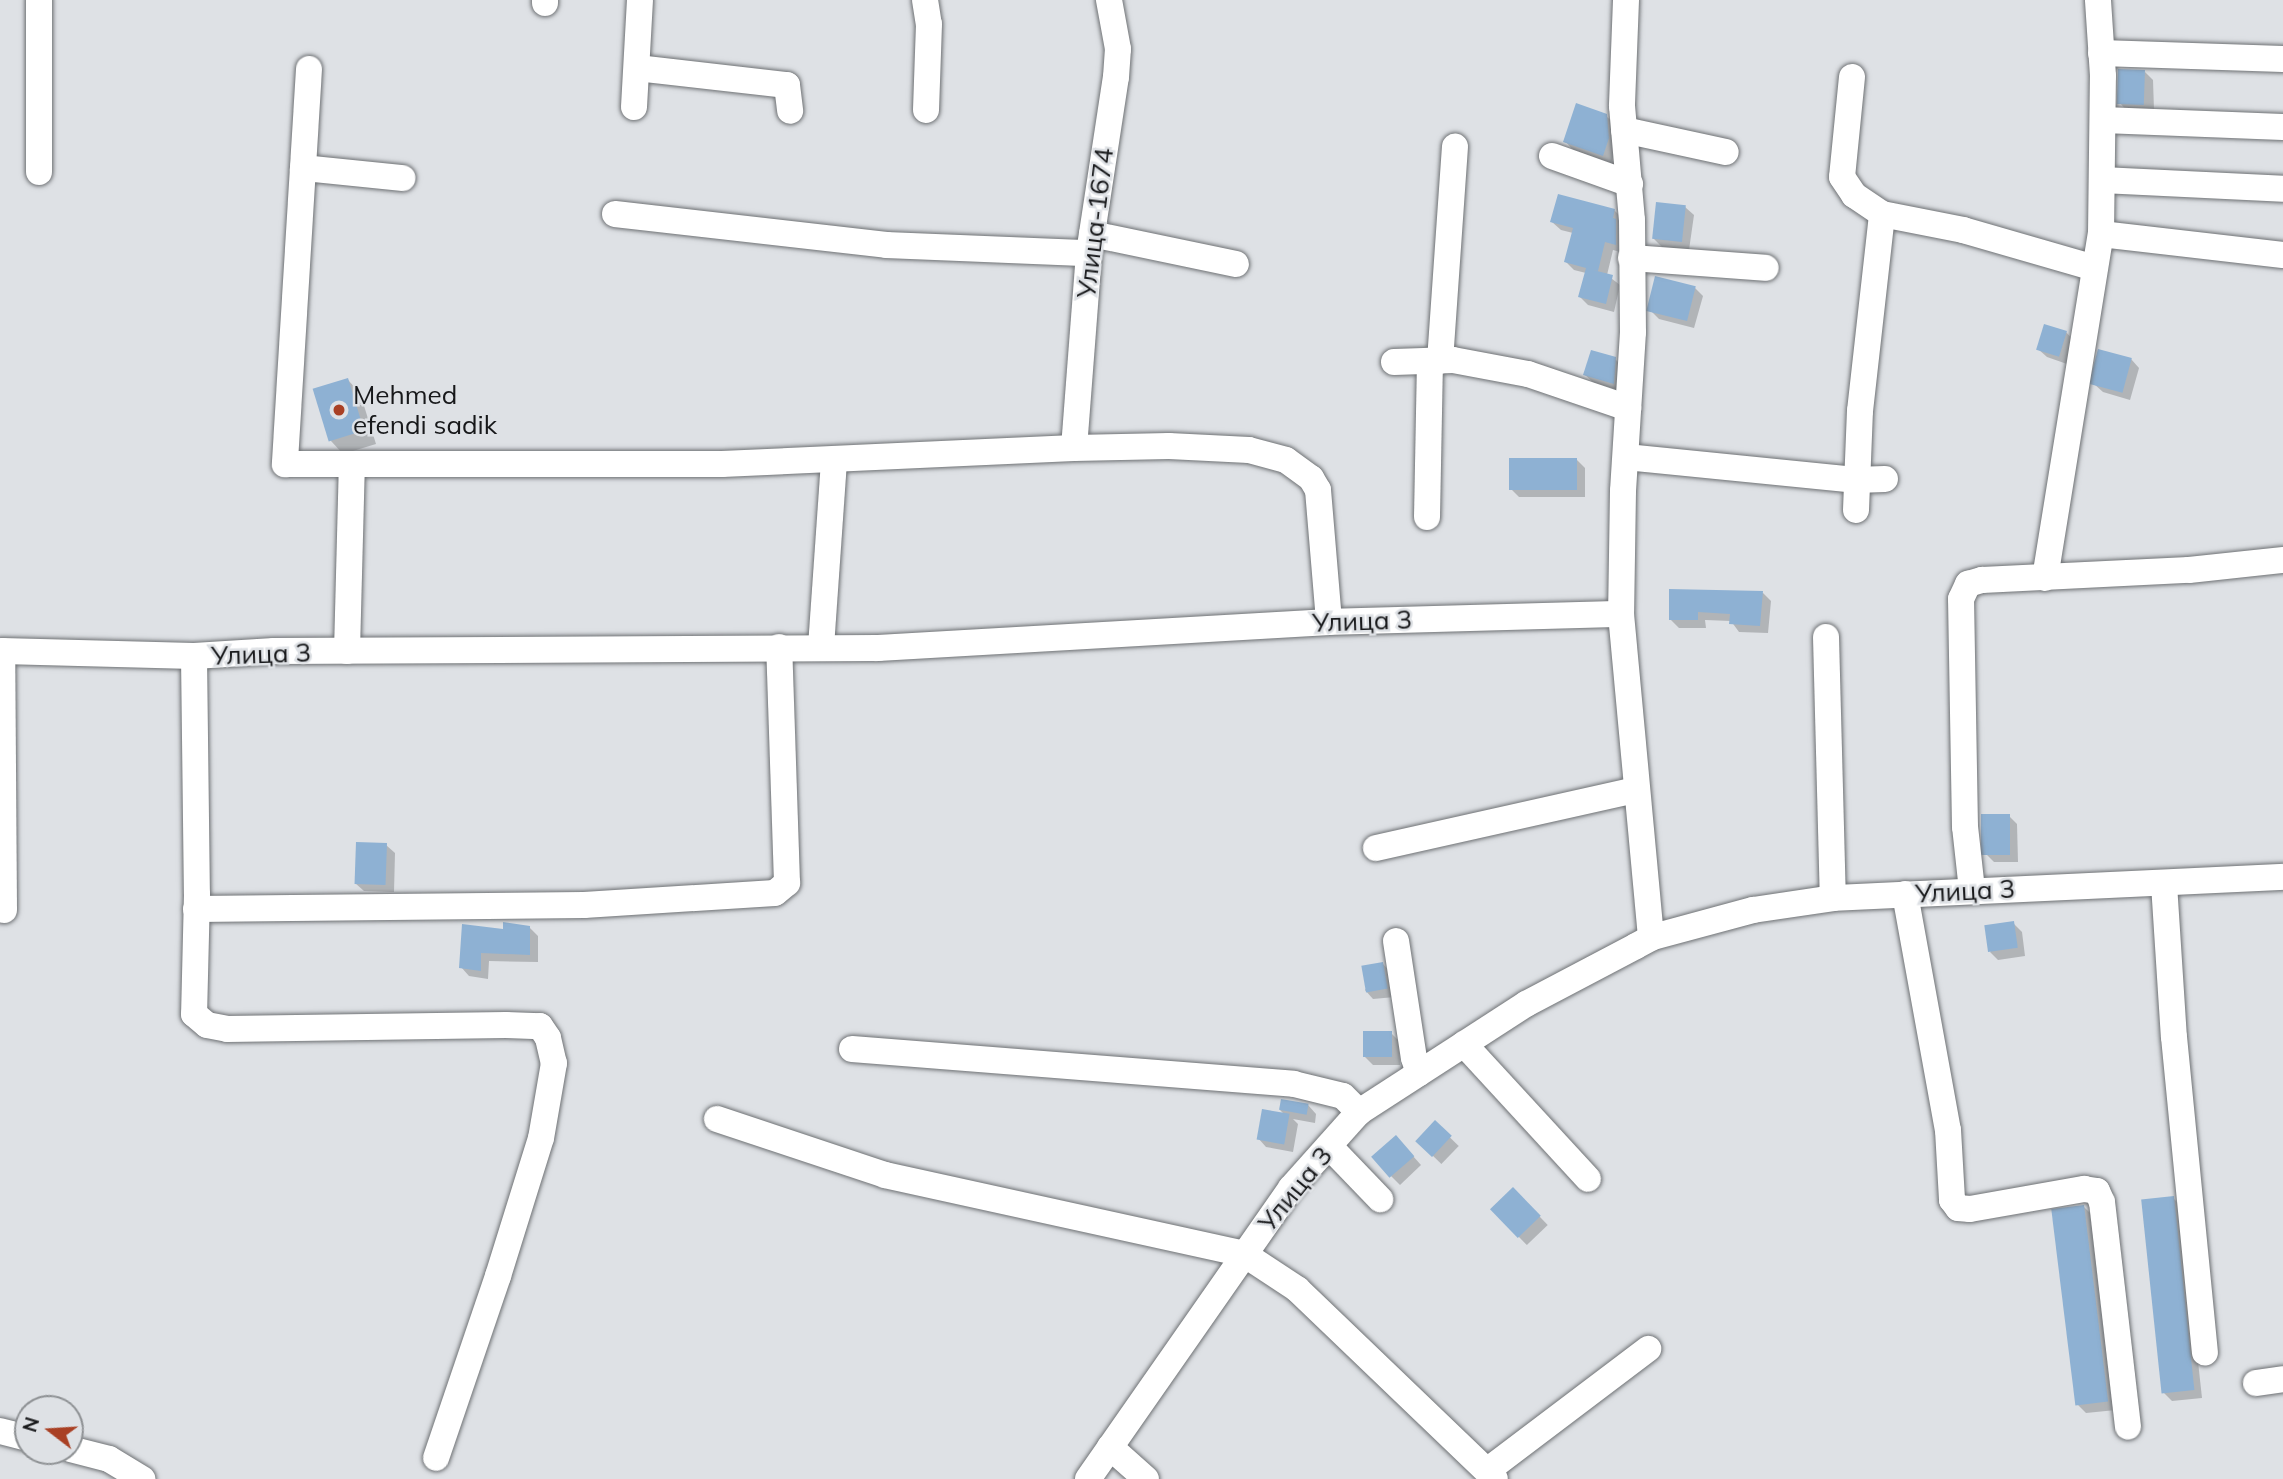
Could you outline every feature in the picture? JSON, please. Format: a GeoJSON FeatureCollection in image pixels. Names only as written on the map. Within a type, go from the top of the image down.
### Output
{"type":"FeatureCollection","features":[{"type":"Feature","properties":{"kind":"street"},"geometry":{"type":"LineString","coordinates":[[38,172],[40,0]]}},
{"type":"Feature","properties":{"kind":"street"},"geometry":{"type":"LineString","coordinates":[[634,107],[640,0]]}},
{"type":"Feature","properties":{"kind":"street"},"geometry":{"type":"LineString","coordinates":[[925,0],[929,24],[926,110]]}},
{"type":"Feature","properties":{"kind":"street","name":"Улица-1674"},"geometry":{"type":"LineString","coordinates":[[1074,448],[1090,243],[1118,49],[1109,0]]}},
{"type":"Feature","properties":{"kind":"street"},"geometry":{"type":"LineString","coordinates":[[1626,0],[1624,130],[1630,184],[1633,332],[1621,614],[1651,938]]}},
{"type":"Feature","properties":{"kind":"street"},"geometry":{"type":"LineString","coordinates":[[2045,578],[2101,234],[2103,120],[2098,0]]}},
{"type":"Feature","properties":{"kind":"street"},"geometry":{"type":"LineString","coordinates":[[2101,52],[2283,59]]}},
{"type":"Feature","properties":{"kind":"street"},"geometry":{"type":"LineString","coordinates":[[637,68],[787,85],[790,111]]}},
{"type":"Feature","properties":{"kind":"street"},"geometry":{"type":"LineString","coordinates":[[309,69],[285,464],[524,466],[834,461],[1074,448],[1226,447],[1268,453],[1311,478],[1321,502],[1329,622]]}},
{"type":"Feature","properties":{"kind":"street"},"geometry":{"type":"LineString","coordinates":[[1852,77],[1842,177],[1854,195],[1882,215],[1963,230],[2095,268]]}},
{"type":"Feature","properties":{"kind":"street"},"geometry":{"type":"LineString","coordinates":[[2103,120],[2283,127]]}},
{"type":"Feature","properties":{"kind":"street"},"geometry":{"type":"LineString","coordinates":[[1624,130],[1726,152]]}},
{"type":"Feature","properties":{"kind":"street"},"geometry":{"type":"LineString","coordinates":[[1427,517],[1435,361],[1455,147]]}},
{"type":"Feature","properties":{"kind":"street"},"geometry":{"type":"LineString","coordinates":[[1552,156],[1630,184]]}},
{"type":"Feature","properties":{"kind":"street"},"geometry":{"type":"LineString","coordinates":[[303,168],[401,178]]}},
{"type":"Feature","properties":{"kind":"street"},"geometry":{"type":"LineString","coordinates":[[2102,180],[2283,189]]}},
{"type":"Feature","properties":{"kind":"street"},"geometry":{"type":"LineString","coordinates":[[615,214],[886,245],[1090,243],[1236,264]]}},
{"type":"Feature","properties":{"kind":"street"},"geometry":{"type":"LineString","coordinates":[[1856,510],[1855,480],[1882,215]]}},
{"type":"Feature","properties":{"kind":"street"},"geometry":{"type":"LineString","coordinates":[[2101,234],[2283,255]]}},
{"type":"Feature","properties":{"kind":"street"},"geometry":{"type":"LineString","coordinates":[[1631,258],[1766,268]]}},
{"type":"Feature","properties":{"kind":"street"},"geometry":{"type":"LineString","coordinates":[[1394,362],[1435,361],[1528,374],[1628,408]]}},
{"type":"Feature","properties":{"kind":"street"},"geometry":{"type":"LineString","coordinates":[[1626,457],[1855,480],[1885,479]]}},
{"type":"Feature","properties":{"kind":"street"},"geometry":{"type":"LineString","coordinates":[[821,647],[834,461]]}},
{"type":"Feature","properties":{"kind":"street"},"geometry":{"type":"LineString","coordinates":[[347,651],[352,465]]}},
{"type":"Feature","properties":{"kind":"street"},"geometry":{"type":"LineString","coordinates":[[1972,890],[1965,827],[1964,590],[1968,584],[1982,580],[2135,574],[2283,560]]}},
{"type":"Feature","properties":{"kind":"street","name":"Улица 3"},"geometry":{"type":"LineString","coordinates":[[4,910],[1,651],[194,656],[347,651],[878,648],[1329,622],[1621,614]]}},
{"type":"Feature","properties":{"kind":"street"},"geometry":{"type":"LineString","coordinates":[[1826,637],[1833,898]]}},
{"type":"Feature","properties":{"kind":"street"},"geometry":{"type":"LineString","coordinates":[[196,909],[584,905],[775,893],[787,883],[779,647]]}},
{"type":"Feature","properties":{"kind":"street"},"geometry":{"type":"LineString","coordinates":[[194,656],[194,1014],[207,1025],[227,1029],[540,1026],[548,1038],[554,1063],[541,1138],[498,1276],[436,1458]]}},
{"type":"Feature","properties":{"kind":"street"},"geometry":{"type":"LineString","coordinates":[[1376,848],[1636,790]]}},
{"type":"Feature","properties":{"kind":"street","name":"Улица 3"},"geometry":{"type":"LineString","coordinates":[[1088,1479],[1291,1188],[1359,1112],[1526,1004],[1651,938],[1753,911],[1833,898],[2283,877]]}},
{"type":"Feature","properties":{"kind":"street"},"geometry":{"type":"LineString","coordinates":[[2164,884],[2175,1037],[2205,1352]]}},
{"type":"Feature","properties":{"kind":"street"},"geometry":{"type":"LineString","coordinates":[[1905,894],[1948,1130],[1952,1200],[1958,1208],[1969,1209],[2084,1189],[2097,1191],[2102,1202],[2127,1426]]}},
{"type":"Feature","properties":{"kind":"street"},"geometry":{"type":"LineString","coordinates":[[1396,941],[1414,1058],[1419,1073]]}},
{"type":"Feature","properties":{"kind":"street"},"geometry":{"type":"LineString","coordinates":[[1464,1044],[1588,1179]]}},
{"type":"Feature","properties":{"kind":"street"},"geometry":{"type":"LineString","coordinates":[[852,1049],[1294,1084],[1343,1096],[1359,1112]]}},
{"type":"Feature","properties":{"kind":"street"},"geometry":{"type":"LineString","coordinates":[[717,1119],[885,1175],[1244,1254],[1297,1289],[1491,1475],[1647,1349]]}},
{"type":"Feature","properties":{"kind":"street"},"geometry":{"type":"LineString","coordinates":[[1329,1146],[1380,1199]]}},
{"type":"Feature","properties":{"kind":"street"},"geometry":{"type":"LineString","coordinates":[[2256,1382],[2283,1379]]}},
{"type":"Feature","properties":{"kind":"street"},"geometry":{"type":"LineString","coordinates":[[1110,1447],[1146,1479]]}},
{"type":"Feature","properties":{"kind":"street"},"geometry":{"type":"LineString","coordinates":[[84,1453],[109,1459],[142,1479]]}},
{"type":"Feature","properties":{"kind":"building"},"geometry":{"type":"Polygon","coordinates":[[[2118,69],[2145,70],[2144,105],[2117,104],[2118,69]]]}},
{"type":"Feature","properties":{"kind":"building"},"geometry":{"type":"Polygon","coordinates":[[[1576,103],[1607,114],[1609,138],[1603,156],[1563,142],[1576,103]]]}},
{"type":"Feature","properties":{"kind":"building"},"geometry":{"type":"Polygon","coordinates":[[[1558,194],[1615,209],[1613,218],[1616,219],[1616,245],[1605,242],[1598,271],[1593,270],[1613,275],[1606,304],[1578,297],[1586,268],[1564,262],[1573,228],[1550,222],[1558,194]]]}},
{"type":"Feature","properties":{"kind":"building"},"geometry":{"type":"Polygon","coordinates":[[[1656,202],[1686,205],[1682,242],[1652,239],[1656,202]]]}},
{"type":"Feature","properties":{"kind":"building"},"geometry":{"type":"Polygon","coordinates":[[[1655,276],[1696,286],[1687,321],[1646,311],[1655,276]]]}},
{"type":"Feature","properties":{"kind":"building"},"geometry":{"type":"Polygon","coordinates":[[[2044,324],[2067,331],[2059,357],[2036,350],[2044,324]]]}},
{"type":"Feature","properties":{"kind":"building"},"geometry":{"type":"Polygon","coordinates":[[[2098,349],[2132,358],[2122,393],[2089,384],[2098,349]]]}},
{"type":"Feature","properties":{"kind":"building"},"geometry":{"type":"Polygon","coordinates":[[[1591,350],[1616,357],[1614,384],[1583,375],[1591,350]]]}},
{"type":"Feature","properties":{"kind":"building","name":"Mehmed efendi sadik"},"geometry":{"type":"Polygon","coordinates":[[[348,378],[364,431],[329,441],[313,389],[348,378]]]}},
{"type":"Feature","properties":{"kind":"building"},"geometry":{"type":"Polygon","coordinates":[[[1509,458],[1577,458],[1577,490],[1509,490],[1509,458]]]}},
{"type":"Feature","properties":{"kind":"building"},"geometry":{"type":"Polygon","coordinates":[[[1669,589],[1763,591],[1760,626],[1729,624],[1730,614],[1698,612],[1698,620],[1669,620],[1669,589]]]}},
{"type":"Feature","properties":{"kind":"building"},"geometry":{"type":"Polygon","coordinates":[[[1981,814],[2010,814],[2010,855],[1981,855],[1981,814]]]}},
{"type":"Feature","properties":{"kind":"building"},"geometry":{"type":"Polygon","coordinates":[[[356,842],[387,843],[386,885],[355,884],[356,842]]]}},
{"type":"Feature","properties":{"kind":"building"},"geometry":{"type":"Polygon","coordinates":[[[2014,921],[2018,948],[1988,952],[1984,925],[2014,921]]]}},
{"type":"Feature","properties":{"kind":"building"},"geometry":{"type":"Polygon","coordinates":[[[503,922],[530,926],[530,955],[481,953],[481,971],[459,968],[462,924],[503,929],[503,922]]]}},
{"type":"Feature","properties":{"kind":"building"},"geometry":{"type":"Polygon","coordinates":[[[1383,962],[1388,989],[1366,992],[1361,966],[1383,962]]]}},
{"type":"Feature","properties":{"kind":"building"},"geometry":{"type":"Polygon","coordinates":[[[1363,1031],[1392,1031],[1392,1057],[1363,1057],[1363,1031]]]}},
{"type":"Feature","properties":{"kind":"building"},"geometry":{"type":"Polygon","coordinates":[[[1281,1099],[1309,1104],[1307,1115],[1279,1110],[1281,1099]]]}},
{"type":"Feature","properties":{"kind":"building"},"geometry":{"type":"Polygon","coordinates":[[[1262,1109],[1290,1114],[1284,1144],[1257,1140],[1262,1109]]]}},
{"type":"Feature","properties":{"kind":"building"},"geometry":{"type":"Polygon","coordinates":[[[1435,1120],[1452,1136],[1432,1157],[1415,1141],[1435,1120]]]}},
{"type":"Feature","properties":{"kind":"building"},"geometry":{"type":"Polygon","coordinates":[[[1396,1135],[1414,1156],[1389,1178],[1371,1157],[1396,1135]]]}},
{"type":"Feature","properties":{"kind":"building"},"geometry":{"type":"Polygon","coordinates":[[[1513,1187],[1541,1216],[1518,1238],[1490,1209],[1513,1187]]]}},
{"type":"Feature","properties":{"kind":"building"},"geometry":{"type":"Polygon","coordinates":[[[2174,1196],[2194,1390],[2162,1393],[2141,1199],[2174,1196]]]}},
{"type":"Feature","properties":{"kind":"building"},"geometry":{"type":"Polygon","coordinates":[[[2084,1205],[2108,1402],[2075,1406],[2051,1209],[2084,1205]]]}},
{"type":"Feature","properties":{"kind":"place","name":"Mehmed efendi sadik"},"geometry":{"type":"Point","coordinates":[339,410]}}]}
